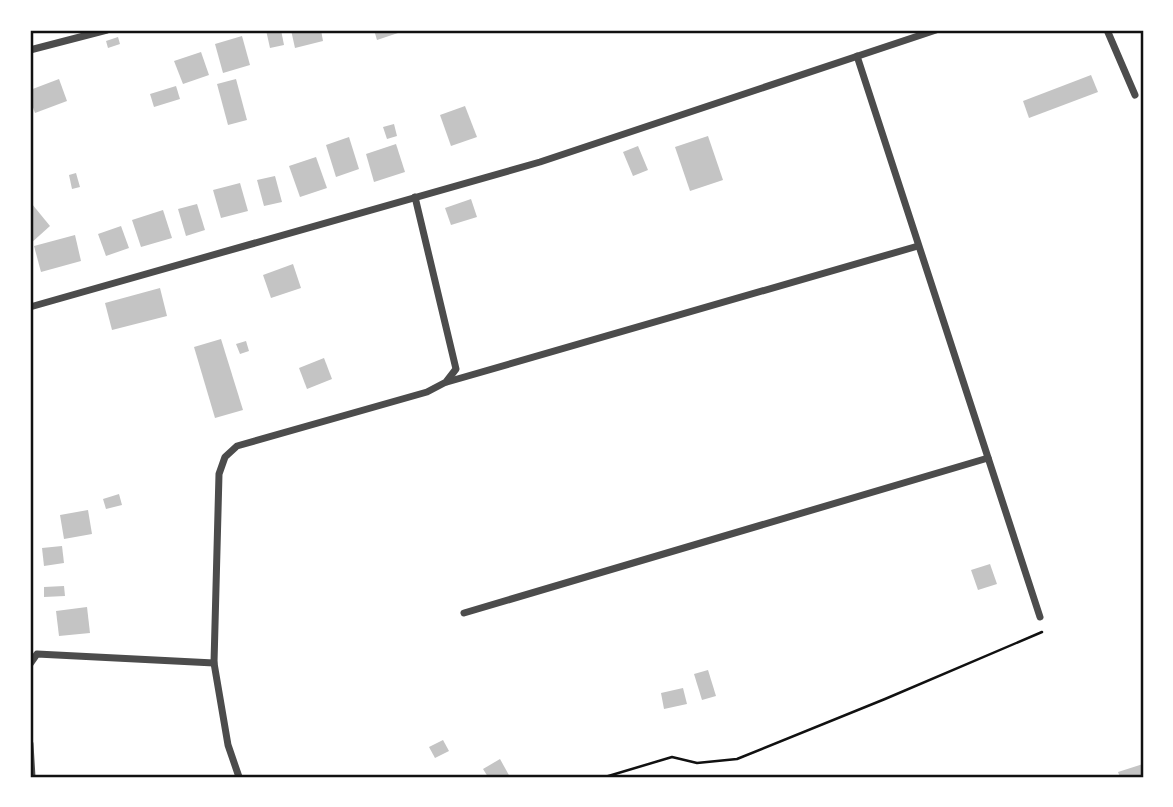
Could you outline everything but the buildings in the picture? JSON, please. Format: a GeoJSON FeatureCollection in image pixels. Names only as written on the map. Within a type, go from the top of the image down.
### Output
{"type":"FeatureCollection","features":[{"type":"Feature","properties":{"kind":"street"},"geometry":{"type":"LineString","coordinates":[[30,50],[107,30]]}},
{"type":"Feature","properties":{"kind":"street"},"geometry":{"type":"LineString","coordinates":[[30,307],[540,162],[936,30]]}},
{"type":"Feature","properties":{"kind":"street"},"geometry":{"type":"LineString","coordinates":[[1107,30],[1135,94]]}},
{"type":"Feature","properties":{"kind":"street"},"geometry":{"type":"LineString","coordinates":[[856,56],[1040,617]]}},
{"type":"Feature","properties":{"kind":"street"},"geometry":{"type":"LineString","coordinates":[[415,197],[456,369],[446,382]]}},
{"type":"Feature","properties":{"kind":"street"},"geometry":{"type":"LineString","coordinates":[[239,777],[228,745],[214,663],[219,474],[225,457],[237,446],[427,392],[446,382],[918,246]]}},
{"type":"Feature","properties":{"kind":"street"},"geometry":{"type":"LineString","coordinates":[[464,612],[988,458]]}},
{"type":"Feature","properties":{"kind":"street"},"geometry":{"type":"LineString","coordinates":[[30,664],[37,654],[214,663]]}},
{"type":"Feature","properties":{"kind":"street"},"geometry":{"type":"LineString","coordinates":[[30,744],[32,777]]}},
{"type":"Feature","properties":{"kind":"path"},"geometry":{"type":"LineString","coordinates":[[605,777],[672,757],[697,763],[737,759],[1042,632]]}}]}
